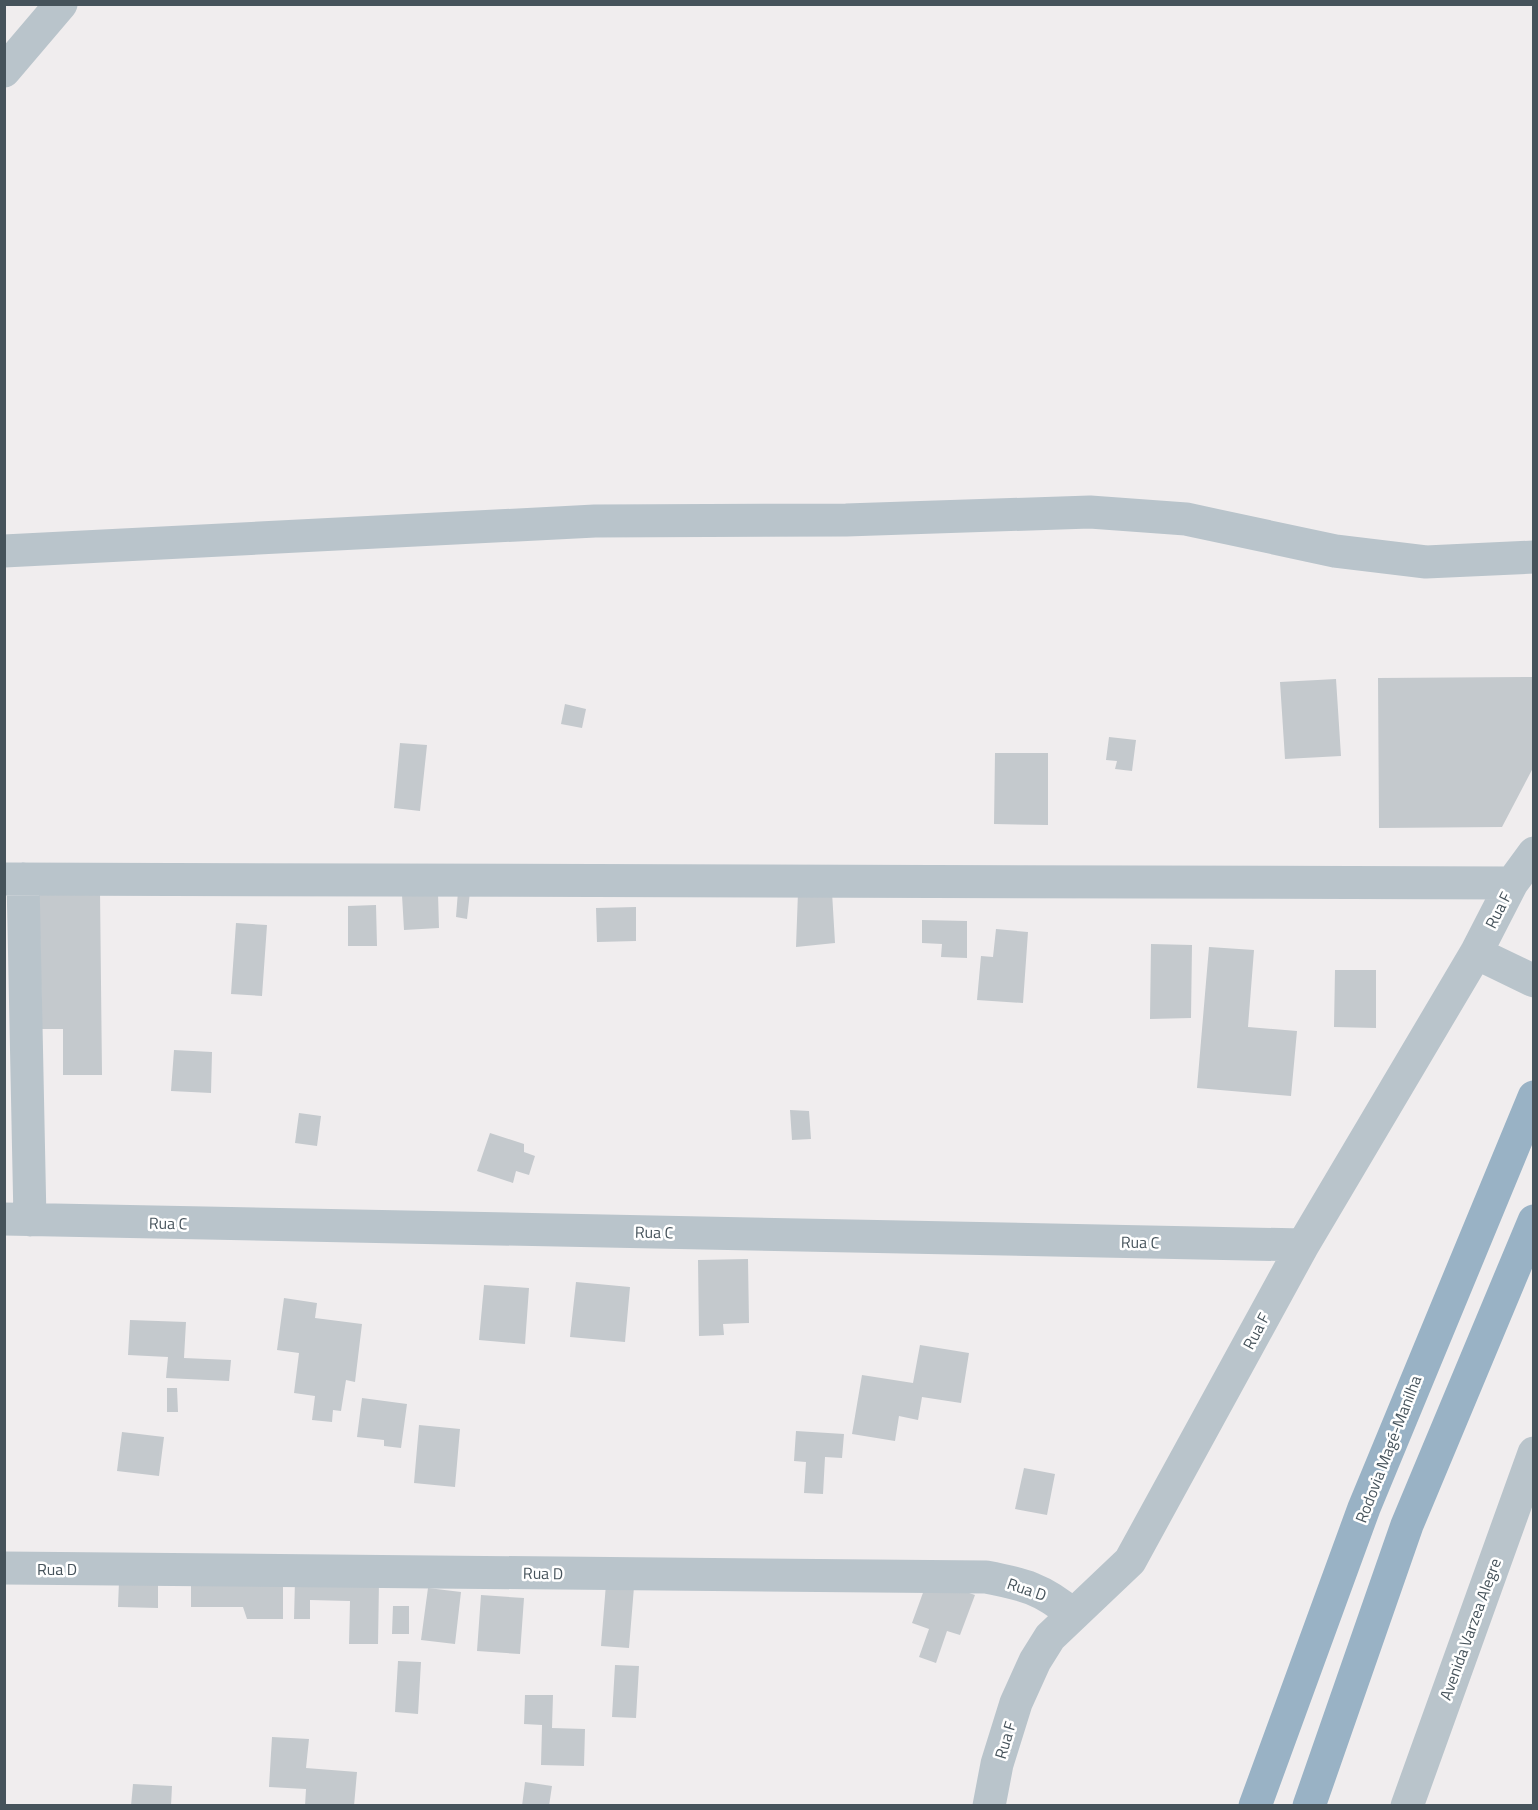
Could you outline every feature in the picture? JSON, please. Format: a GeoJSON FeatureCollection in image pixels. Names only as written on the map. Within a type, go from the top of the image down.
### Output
{"type":"FeatureCollection","features":[{"type":"Feature","properties":{"kind":"highway","name":"Rodovia Magé-Manilha"},"geometry":{"type":"LineString","coordinates":[[1255,1806],[1369,1497],[1533,1097]]}},
{"type":"Feature","properties":{"kind":"highway"},"geometry":{"type":"LineString","coordinates":[[1309,1806],[1407,1525],[1533,1221]]}},
{"type":"Feature","properties":{"kind":"street"},"geometry":{"type":"LineString","coordinates":[[4,71],[62,4]]}},
{"type":"Feature","properties":{"kind":"street"},"geometry":{"type":"LineString","coordinates":[[4,551],[595,521],[846,520],[1090,512],[1185,519],[1335,550],[1426,562],[1533,557]]}},
{"type":"Feature","properties":{"kind":"street","name":"Rua F"},"geometry":{"type":"LineString","coordinates":[[989,1806],[997,1764],[1016,1703],[1035,1661],[1050,1637],[1130,1561],[1303,1245],[1476,952],[1512,883],[1533,853]]}},
{"type":"Feature","properties":{"kind":"street"},"geometry":{"type":"LineString","coordinates":[[17,1220],[14,879],[1512,883]]}},
{"type":"Feature","properties":{"kind":"street"},"geometry":{"type":"LineString","coordinates":[[1476,952],[1533,981]]}},
{"type":"Feature","properties":{"kind":"street","name":"Rua C"},"geometry":{"type":"LineString","coordinates":[[17,1220],[1303,1245]]}},
{"type":"Feature","properties":{"kind":"street","name":"Avenida Varzea Alegre"},"geometry":{"type":"LineString","coordinates":[[1407,1806],[1533,1453]]}},
{"type":"Feature","properties":{"kind":"street","name":"Rua D"},"geometry":{"type":"LineString","coordinates":[[4,1568],[986,1577],[1037,1589],[1054,1598],[1072,1614]]}},
{"type":"Feature","properties":{"kind":"building"},"geometry":{"type":"Polygon","coordinates":[[[1534,677],[1534,766],[1502,827],[1379,828],[1378,678],[1534,677]]]}},
{"type":"Feature","properties":{"kind":"building"},"geometry":{"type":"Polygon","coordinates":[[[1336,679],[1341,756],[1285,759],[1280,682],[1336,679]]]}},
{"type":"Feature","properties":{"kind":"building"},"geometry":{"type":"Polygon","coordinates":[[[565,704],[586,709],[582,728],[561,724],[565,704]]]}},
{"type":"Feature","properties":{"kind":"building"},"geometry":{"type":"Polygon","coordinates":[[[1109,737],[1136,740],[1132,771],[1115,769],[1117,761],[1106,760],[1109,737]]]}},
{"type":"Feature","properties":{"kind":"building"},"geometry":{"type":"Polygon","coordinates":[[[400,743],[427,745],[420,811],[394,808],[400,743]]]}},
{"type":"Feature","properties":{"kind":"building"},"geometry":{"type":"Polygon","coordinates":[[[995,753],[1048,753],[1048,825],[994,824],[995,753]]]}},
{"type":"Feature","properties":{"kind":"building"},"geometry":{"type":"Polygon","coordinates":[[[100,890],[102,1075],[63,1075],[63,1029],[42,1029],[39,891],[100,890]]]}},
{"type":"Feature","properties":{"kind":"building"},"geometry":{"type":"Polygon","coordinates":[[[458,891],[470,892],[467,919],[456,917],[458,891]]]}},
{"type":"Feature","properties":{"kind":"building"},"geometry":{"type":"Polygon","coordinates":[[[798,892],[832,892],[835,943],[796,947],[798,892]]]}},
{"type":"Feature","properties":{"kind":"building"},"geometry":{"type":"Polygon","coordinates":[[[438,893],[439,928],[404,930],[402,895],[438,893]]]}},
{"type":"Feature","properties":{"kind":"building"},"geometry":{"type":"Polygon","coordinates":[[[376,905],[377,946],[348,946],[348,906],[376,905]]]}},
{"type":"Feature","properties":{"kind":"building"},"geometry":{"type":"Polygon","coordinates":[[[636,907],[636,941],[597,942],[596,908],[636,907]]]}},
{"type":"Feature","properties":{"kind":"building"},"geometry":{"type":"Polygon","coordinates":[[[922,920],[967,921],[967,958],[941,957],[942,944],[922,943],[922,920]]]}},
{"type":"Feature","properties":{"kind":"building"},"geometry":{"type":"Polygon","coordinates":[[[236,923],[267,925],[262,996],[231,994],[236,923]]]}},
{"type":"Feature","properties":{"kind":"building"},"geometry":{"type":"Polygon","coordinates":[[[996,929],[1028,932],[1023,1003],[977,1000],[981,956],[993,957],[996,929]]]}},
{"type":"Feature","properties":{"kind":"building"},"geometry":{"type":"Polygon","coordinates":[[[1151,944],[1192,945],[1191,1018],[1150,1019],[1151,944]]]}},
{"type":"Feature","properties":{"kind":"building"},"geometry":{"type":"Polygon","coordinates":[[[1209,947],[1254,950],[1248,1027],[1297,1031],[1291,1096],[1197,1088],[1209,947]]]}},
{"type":"Feature","properties":{"kind":"building"},"geometry":{"type":"Polygon","coordinates":[[[1335,970],[1376,970],[1376,1028],[1334,1027],[1335,970]]]}},
{"type":"Feature","properties":{"kind":"building"},"geometry":{"type":"Polygon","coordinates":[[[174,1050],[212,1052],[211,1093],[171,1091],[174,1050]]]}},
{"type":"Feature","properties":{"kind":"building"},"geometry":{"type":"Polygon","coordinates":[[[790,1110],[809,1111],[811,1139],[792,1140],[790,1110]]]}},
{"type":"Feature","properties":{"kind":"building"},"geometry":{"type":"Polygon","coordinates":[[[299,1113],[321,1116],[317,1146],[295,1143],[299,1113]]]}},
{"type":"Feature","properties":{"kind":"building"},"geometry":{"type":"Polygon","coordinates":[[[490,1133],[524,1144],[524,1152],[535,1156],[529,1175],[516,1171],[513,1183],[477,1171],[490,1133]]]}},
{"type":"Feature","properties":{"kind":"building"},"geometry":{"type":"Polygon","coordinates":[[[748,1259],[749,1323],[723,1324],[724,1335],[699,1336],[698,1260],[748,1259]]]}},
{"type":"Feature","properties":{"kind":"building"},"geometry":{"type":"Polygon","coordinates":[[[576,1282],[630,1287],[625,1342],[570,1337],[576,1282]]]}},
{"type":"Feature","properties":{"kind":"building"},"geometry":{"type":"Polygon","coordinates":[[[484,1285],[529,1288],[525,1344],[479,1340],[484,1285]]]}},
{"type":"Feature","properties":{"kind":"building"},"geometry":{"type":"Polygon","coordinates":[[[284,1298],[317,1303],[315,1318],[362,1324],[355,1382],[346,1380],[341,1411],[333,1410],[332,1422],[312,1420],[315,1396],[294,1393],[299,1353],[277,1350],[284,1298]]]}},
{"type":"Feature","properties":{"kind":"building"},"geometry":{"type":"Polygon","coordinates":[[[130,1320],[186,1322],[184,1358],[231,1360],[229,1381],[166,1378],[168,1357],[128,1355],[130,1320]]]}},
{"type":"Feature","properties":{"kind":"building"},"geometry":{"type":"Polygon","coordinates":[[[920,1345],[969,1353],[961,1403],[922,1397],[918,1420],[899,1416],[895,1441],[852,1434],[862,1375],[913,1383],[920,1345]]]}},
{"type":"Feature","properties":{"kind":"building"},"geometry":{"type":"Polygon","coordinates":[[[167,1388],[177,1388],[178,1412],[167,1412],[167,1388]]]}},
{"type":"Feature","properties":{"kind":"building"},"geometry":{"type":"Polygon","coordinates":[[[362,1398],[407,1404],[401,1448],[384,1446],[384,1440],[357,1437],[362,1398]]]}},
{"type":"Feature","properties":{"kind":"building"},"geometry":{"type":"Polygon","coordinates":[[[419,1425],[460,1429],[455,1487],[414,1483],[419,1425]]]}},
{"type":"Feature","properties":{"kind":"building"},"geometry":{"type":"Polygon","coordinates":[[[796,1431],[844,1434],[842,1458],[825,1457],[823,1494],[804,1493],[806,1462],[794,1461],[796,1431]]]}},
{"type":"Feature","properties":{"kind":"building"},"geometry":{"type":"Polygon","coordinates":[[[122,1432],[164,1437],[159,1476],[117,1471],[122,1432]]]}},
{"type":"Feature","properties":{"kind":"building"},"geometry":{"type":"Polygon","coordinates":[[[1024,1468],[1055,1474],[1047,1515],[1015,1509],[1024,1468]]]}},
{"type":"Feature","properties":{"kind":"building"},"geometry":{"type":"Polygon","coordinates":[[[928,1579],[975,1595],[960,1635],[947,1631],[936,1663],[919,1657],[929,1629],[912,1623],[928,1579]]]}},
{"type":"Feature","properties":{"kind":"building"},"geometry":{"type":"Polygon","coordinates":[[[191,1580],[283,1581],[283,1619],[247,1619],[243,1607],[191,1607],[191,1580]]]}},
{"type":"Feature","properties":{"kind":"building"},"geometry":{"type":"Polygon","coordinates":[[[295,1580],[379,1581],[378,1644],[349,1644],[350,1601],[310,1600],[310,1619],[294,1619],[295,1580]]]}},
{"type":"Feature","properties":{"kind":"building"},"geometry":{"type":"Polygon","coordinates":[[[119,1581],[158,1582],[158,1608],[118,1607],[119,1581]]]}},
{"type":"Feature","properties":{"kind":"building"},"geometry":{"type":"Polygon","coordinates":[[[606,1584],[634,1587],[629,1648],[601,1646],[606,1584]]]}},
{"type":"Feature","properties":{"kind":"building"},"geometry":{"type":"Polygon","coordinates":[[[428,1588],[461,1592],[455,1644],[421,1640],[428,1588]]]}},
{"type":"Feature","properties":{"kind":"building"},"geometry":{"type":"Polygon","coordinates":[[[481,1595],[524,1598],[520,1654],[477,1651],[481,1595]]]}},
{"type":"Feature","properties":{"kind":"building"},"geometry":{"type":"Polygon","coordinates":[[[393,1606],[409,1606],[409,1634],[392,1634],[393,1606]]]}},
{"type":"Feature","properties":{"kind":"building"},"geometry":{"type":"Polygon","coordinates":[[[398,1661],[421,1662],[418,1714],[395,1712],[398,1661]]]}},
{"type":"Feature","properties":{"kind":"building"},"geometry":{"type":"Polygon","coordinates":[[[615,1665],[639,1666],[636,1718],[612,1717],[615,1665]]]}},
{"type":"Feature","properties":{"kind":"building"},"geometry":{"type":"Polygon","coordinates":[[[525,1695],[553,1695],[552,1728],[585,1729],[584,1766],[541,1765],[542,1725],[524,1724],[525,1695]]]}},
{"type":"Feature","properties":{"kind":"building"},"geometry":{"type":"Polygon","coordinates":[[[272,1737],[309,1739],[306,1768],[357,1772],[354,1806],[305,1806],[306,1789],[269,1787],[272,1737]]]}},
{"type":"Feature","properties":{"kind":"building"},"geometry":{"type":"Polygon","coordinates":[[[525,1782],[552,1786],[549,1806],[522,1806],[525,1782]]]}},
{"type":"Feature","properties":{"kind":"building"},"geometry":{"type":"Polygon","coordinates":[[[133,1784],[172,1786],[171,1806],[131,1806],[133,1784]]]}}]}
